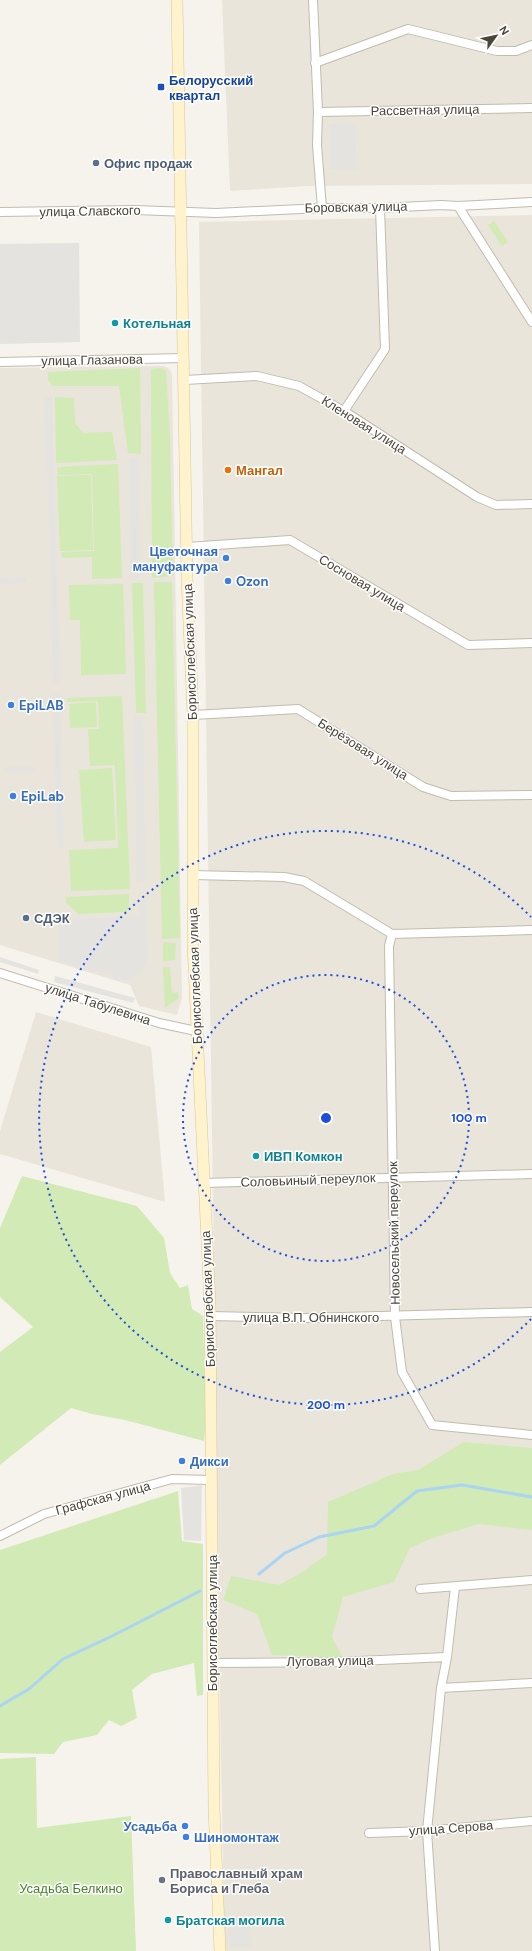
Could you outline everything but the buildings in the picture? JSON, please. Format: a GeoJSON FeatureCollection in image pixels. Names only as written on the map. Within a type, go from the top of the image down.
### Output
{"type":"FeatureCollection","features":[{"type":"Feature","properties":{"kind":"street","name":"Борисоглебская улица"},"geometry":{"type":"LineString","coordinates":[[177,0],[187,547],[193,715],[192,875],[196,1031],[210,1316],[214,1808],[220,1951]]}},
{"type":"Feature","properties":{"kind":"street"},"geometry":{"type":"LineString","coordinates":[[314,0],[315,63],[318,112],[317,145],[322,208]]}},
{"type":"Feature","properties":{"kind":"street"},"geometry":{"type":"LineString","coordinates":[[315,63],[408,29],[507,53],[532,45]]}},
{"type":"Feature","properties":{"kind":"street","name":"Рассветная улица"},"geometry":{"type":"LineString","coordinates":[[318,112],[532,108]]}},
{"type":"Feature","properties":{"kind":"street","name":"Боровская улица"},"geometry":{"type":"LineString","coordinates":[[181,211],[216,213],[322,208],[380,208],[441,205],[458,206],[532,202]]}},
{"type":"Feature","properties":{"kind":"street"},"geometry":{"type":"LineString","coordinates":[[458,206],[532,322]]}},
{"type":"Feature","properties":{"kind":"street"},"geometry":{"type":"LineString","coordinates":[[344,411],[385,349],[380,208]]}},
{"type":"Feature","properties":{"kind":"street","name":"улица Славского"},"geometry":{"type":"LineString","coordinates":[[0,212],[181,211]]}},
{"type":"Feature","properties":{"kind":"street","name":"улица Глазанова"},"geometry":{"type":"LineString","coordinates":[[0,362],[184,358]]}},
{"type":"Feature","properties":{"kind":"street","name":"Кленовая улица"},"geometry":{"type":"LineString","coordinates":[[185,380],[257,376],[299,386],[344,411],[477,497],[496,505],[532,504]]}},
{"type":"Feature","properties":{"kind":"street","name":"Сосновая улица"},"geometry":{"type":"LineString","coordinates":[[187,547],[290,540],[468,645],[532,643]]}},
{"type":"Feature","properties":{"kind":"street","name":"Берёзовая улица"},"geometry":{"type":"LineString","coordinates":[[193,715],[298,709],[423,787],[451,796],[532,795]]}},
{"type":"Feature","properties":{"kind":"street"},"geometry":{"type":"LineString","coordinates":[[192,875],[284,876],[304,881],[392,934],[532,930]]}},
{"type":"Feature","properties":{"kind":"street","name":"Новосельский переулок"},"geometry":{"type":"LineString","coordinates":[[392,934],[389,946],[395,1317],[402,1372],[432,1424],[532,1435]]}},
{"type":"Feature","properties":{"kind":"street","name":"улица Табулевича"},"geometry":{"type":"LineString","coordinates":[[0,973],[159,1023],[196,1031]]}},
{"type":"Feature","properties":{"kind":"street","name":"Соловьиный переулок"},"geometry":{"type":"LineString","coordinates":[[204,1183],[532,1174]]}},
{"type":"Feature","properties":{"kind":"street","name":"улица В.П. Обнинского"},"geometry":{"type":"LineString","coordinates":[[210,1316],[304,1318],[395,1317],[532,1312]]}},
{"type":"Feature","properties":{"kind":"street","name":"Графская улица"},"geometry":{"type":"LineString","coordinates":[[0,1536],[44,1514],[172,1479],[211,1480]]}},
{"type":"Feature","properties":{"kind":"street"},"geometry":{"type":"LineString","coordinates":[[420,1589],[532,1580]]}},
{"type":"Feature","properties":{"kind":"street"},"geometry":{"type":"LineString","coordinates":[[435,1951],[426,1831],[441,1688],[455,1587]]}},
{"type":"Feature","properties":{"kind":"street","name":"Луговая улица"},"geometry":{"type":"LineString","coordinates":[[213,1663],[336,1662],[446,1657]]}},
{"type":"Feature","properties":{"kind":"street"},"geometry":{"type":"LineString","coordinates":[[441,1688],[532,1683]]}},
{"type":"Feature","properties":{"kind":"street","name":"улица Серова"},"geometry":{"type":"LineString","coordinates":[[369,1833],[426,1831],[532,1821]]}},
{"type":"Feature","properties":{"kind":"shaded area"},"geometry":{"type":"Polygon","coordinates":[[[222,0],[532,0],[532,184],[309,186],[230,191],[222,0]]]}},
{"type":"Feature","properties":{"kind":"shaded area"},"geometry":{"type":"Polygon","coordinates":[[[355,123],[357,169],[330,169],[329,124],[355,123]]]}},
{"type":"Feature","properties":{"kind":"shaded area"},"geometry":{"type":"Polygon","coordinates":[[[532,215],[532,1951],[225,1951],[199,222],[532,215]]]}},
{"type":"Feature","properties":{"kind":"shaded area"},"geometry":{"type":"Polygon","coordinates":[[[79,243],[80,342],[0,344],[0,244],[79,243]]]}},
{"type":"Feature","properties":{"kind":"shaded area"},"geometry":{"type":"Polygon","coordinates":[[[162,366],[169,368],[172,374],[182,998],[177,1015],[139,1006],[130,985],[0,945],[0,368],[162,366]]]}},
{"type":"Feature","properties":{"kind":"shaded area"},"geometry":{"type":"Polygon","coordinates":[[[45,397],[52,397],[60,683],[53,683],[45,397]]]}},
{"type":"Feature","properties":{"kind":"shaded area"},"geometry":{"type":"Polygon","coordinates":[[[138,458],[140,578],[131,578],[129,459],[138,458]]]}},
{"type":"Feature","properties":{"kind":"shaded area"},"geometry":{"type":"Polygon","coordinates":[[[26,577],[27,583],[0,584],[0,578],[26,577]]]}},
{"type":"Feature","properties":{"kind":"shaded area"},"geometry":{"type":"Polygon","coordinates":[[[60,693],[64,848],[57,848],[53,694],[60,693]]]}},
{"type":"Feature","properties":{"kind":"shaded area"},"geometry":{"type":"Polygon","coordinates":[[[134,716],[143,716],[146,881],[137,881],[134,716]]]}},
{"type":"Feature","properties":{"kind":"shaded area"},"geometry":{"type":"Polygon","coordinates":[[[4,767],[36,767],[36,772],[4,772],[4,767]]]}},
{"type":"Feature","properties":{"kind":"shaded area"},"geometry":{"type":"Polygon","coordinates":[[[139,899],[145,899],[147,964],[138,974],[126,980],[115,980],[110,972],[93,972],[58,961],[58,920],[139,915],[139,899]]]}},
{"type":"Feature","properties":{"kind":"shaded area"},"geometry":{"type":"Polygon","coordinates":[[[0,957],[39,970],[38,974],[0,962],[0,957]]]}},
{"type":"Feature","properties":{"kind":"shaded area"},"geometry":{"type":"Polygon","coordinates":[[[55,976],[135,998],[133,1003],[54,982],[55,976]]]}},
{"type":"Feature","properties":{"kind":"shaded area"},"geometry":{"type":"Polygon","coordinates":[[[36,1012],[151,1047],[165,1202],[0,1154],[0,1131],[36,1012]]]}},
{"type":"Feature","properties":{"kind":"shaded area"},"geometry":{"type":"Polygon","coordinates":[[[202,1485],[201,1541],[184,1540],[181,1488],[202,1485]]]}},
{"type":"Feature","properties":{"kind":"shaded area"},"geometry":{"type":"Polygon","coordinates":[[[249,1918],[251,1947],[230,1947],[229,1929],[233,1925],[234,1919],[249,1918]]]}},
{"type":"Feature","properties":{"kind":"green space"},"geometry":{"type":"Polygon","coordinates":[[[494,221],[508,242],[502,246],[488,225],[494,221]]]}},
{"type":"Feature","properties":{"kind":"green space"},"geometry":{"type":"Polygon","coordinates":[[[140,368],[141,454],[128,453],[119,386],[52,386],[48,380],[48,372],[140,368]]]}},
{"type":"Feature","properties":{"kind":"green space"},"geometry":{"type":"Polygon","coordinates":[[[161,368],[166,371],[170,438],[173,576],[152,578],[151,369],[161,368]]]}},
{"type":"Feature","properties":{"kind":"green space"},"geometry":{"type":"Polygon","coordinates":[[[55,397],[74,398],[75,423],[83,433],[112,432],[117,460],[56,463],[55,397]]]}},
{"type":"Feature","properties":{"kind":"green space"},"geometry":{"type":"Polygon","coordinates":[[[118,464],[122,578],[92,579],[92,557],[62,558],[61,552],[94,551],[92,474],[58,475],[57,467],[118,464]]]}},
{"type":"Feature","properties":{"kind":"green space"},"geometry":{"type":"Polygon","coordinates":[[[91,475],[93,550],[60,551],[57,476],[91,475]]]}},
{"type":"Feature","properties":{"kind":"green space"},"geometry":{"type":"Polygon","coordinates":[[[154,582],[172,582],[180,938],[162,939],[154,582]]]}},
{"type":"Feature","properties":{"kind":"green space"},"geometry":{"type":"Polygon","coordinates":[[[132,583],[143,583],[146,713],[136,713],[132,583]]]}},
{"type":"Feature","properties":{"kind":"green space"},"geometry":{"type":"Polygon","coordinates":[[[123,584],[126,674],[81,675],[80,620],[70,620],[69,585],[123,584]]]}},
{"type":"Feature","properties":{"kind":"green space"},"geometry":{"type":"Polygon","coordinates":[[[122,696],[130,889],[71,891],[69,850],[118,848],[115,765],[90,766],[88,729],[99,729],[98,701],[67,702],[67,698],[122,696]]]}},
{"type":"Feature","properties":{"kind":"green space"},"geometry":{"type":"Polygon","coordinates":[[[96,702],[97,727],[70,728],[69,704],[96,702]]]}},
{"type":"Feature","properties":{"kind":"green space"},"geometry":{"type":"Polygon","coordinates":[[[112,768],[116,840],[84,842],[79,770],[112,768]]]}},
{"type":"Feature","properties":{"kind":"green space"},"geometry":{"type":"Polygon","coordinates":[[[129,894],[129,907],[126,912],[78,914],[66,903],[66,897],[129,894]]]}},
{"type":"Feature","properties":{"kind":"green space"},"geometry":{"type":"Polygon","coordinates":[[[163,942],[176,943],[175,960],[163,961],[163,942]]]}},
{"type":"Feature","properties":{"kind":"green space"},"geometry":{"type":"Polygon","coordinates":[[[163,967],[170,967],[172,993],[178,992],[179,998],[165,1008],[163,967]]]}},
{"type":"Feature","properties":{"kind":"green space"},"geometry":{"type":"Polygon","coordinates":[[[22,1176],[137,1206],[164,1238],[170,1273],[180,1288],[188,1285],[192,1309],[203,1316],[206,1421],[204,1441],[125,1420],[92,1414],[71,1408],[0,1465],[0,1352],[33,1327],[0,1297],[0,1228],[22,1176]]]}},
{"type":"Feature","properties":{"kind":"green space"},"geometry":{"type":"Polygon","coordinates":[[[464,1442],[532,1448],[532,1530],[479,1524],[433,1538],[410,1548],[394,1582],[343,1597],[332,1637],[343,1658],[272,1655],[257,1614],[223,1600],[231,1576],[279,1585],[304,1571],[327,1554],[328,1502],[393,1474],[418,1470],[464,1442]]]}},
{"type":"Feature","properties":{"kind":"green space"},"geometry":{"type":"Polygon","coordinates":[[[178,1491],[182,1541],[203,1544],[203,1695],[197,1696],[194,1663],[152,1674],[132,1690],[137,1718],[121,1726],[109,1720],[97,1735],[63,1742],[54,1754],[0,1753],[0,1550],[178,1491]]]}},
{"type":"Feature","properties":{"kind":"green space","name":"Усадьба Белкино"},"geometry":{"type":"Polygon","coordinates":[[[36,1757],[37,1828],[131,1816],[136,1951],[0,1951],[0,1759],[36,1757]]]}},
{"type":"Feature","properties":{"kind":"waterway"},"geometry":{"type":"LineString","coordinates":[[259,1574],[285,1553],[319,1537],[374,1526],[417,1491],[462,1485],[532,1497]]}},
{"type":"Feature","properties":{"kind":"waterway"},"geometry":{"type":"LineString","coordinates":[[0,1706],[29,1689],[63,1659],[200,1591]]}},
{"type":"Feature","properties":{"kind":"place","name":"Белорусский квартал"},"geometry":{"type":"Point","coordinates":[161,87]}},
{"type":"Feature","properties":{"kind":"place","name":"Офис продаж"},"geometry":{"type":"Point","coordinates":[96,163]}},
{"type":"Feature","properties":{"kind":"place","name":"Котельная"},"geometry":{"type":"Point","coordinates":[115,323]}},
{"type":"Feature","properties":{"kind":"place","name":"Мангал"},"geometry":{"type":"Point","coordinates":[228,470]}},
{"type":"Feature","properties":{"kind":"place","name":"Цветочная мануфактура"},"geometry":{"type":"Point","coordinates":[226,558]}},
{"type":"Feature","properties":{"kind":"place","name":"Ozon"},"geometry":{"type":"Point","coordinates":[228,581]}},
{"type":"Feature","properties":{"kind":"place","name":"EpiLAB"},"geometry":{"type":"Point","coordinates":[11,705]}},
{"type":"Feature","properties":{"kind":"place","name":"EpiLab"},"geometry":{"type":"Point","coordinates":[13,796]}},
{"type":"Feature","properties":{"kind":"place","name":"СДЭК"},"geometry":{"type":"Point","coordinates":[26,918]}},
{"type":"Feature","properties":{"kind":"place","name":"ИВП Комкон"},"geometry":{"type":"Point","coordinates":[256,1156]}},
{"type":"Feature","properties":{"kind":"place","name":"Дикси"},"geometry":{"type":"Point","coordinates":[182,1461]}},
{"type":"Feature","properties":{"kind":"place","name":"Усадьба"},"geometry":{"type":"Point","coordinates":[185,1826]}},
{"type":"Feature","properties":{"kind":"place","name":"Шиномонтаж"},"geometry":{"type":"Point","coordinates":[186,1837]}},
{"type":"Feature","properties":{"kind":"place","name":"Православный храм Бориса и Глеба"},"geometry":{"type":"Point","coordinates":[162,1880]}},
{"type":"Feature","properties":{"kind":"place","name":"Братская могила"},"geometry":{"type":"Point","coordinates":[168,1920]}}]}
